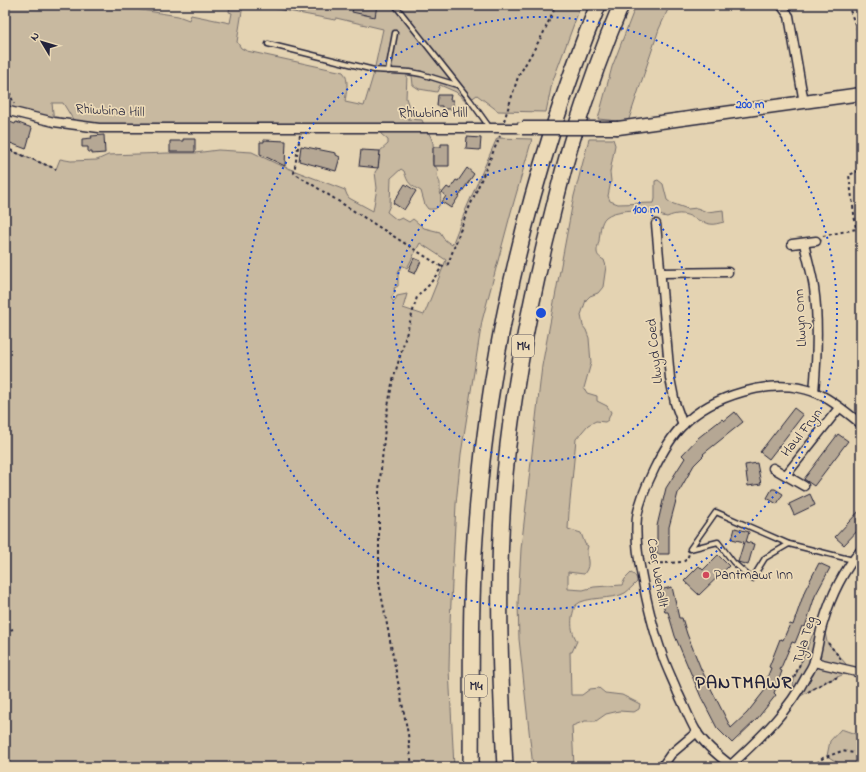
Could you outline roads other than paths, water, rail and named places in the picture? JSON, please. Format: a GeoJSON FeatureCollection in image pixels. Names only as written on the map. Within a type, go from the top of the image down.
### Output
{"type":"FeatureCollection","features":[{"type":"Feature","properties":{"kind":"highway","name":"M4"},"geometry":{"type":"LineString","coordinates":[[472,767],[472,606],[477,513],[490,394],[509,288],[524,228],[550,137],[598,5]]}},
{"type":"Feature","properties":{"kind":"highway","name":"M4"},"geometry":{"type":"LineString","coordinates":[[505,767],[500,606],[501,543],[505,475],[512,409],[536,280],[573,138],[621,5]]}},
{"type":"Feature","properties":{"kind":"highway","name":"M4"},"geometry":{"type":"LineString","coordinates":[[472,606],[481,767]]}},
{"type":"Feature","properties":{"kind":"highway","name":"M4"},"geometry":{"type":"LineString","coordinates":[[502,700],[513,767]]}},
{"type":"Feature","properties":{"kind":"street"},"geometry":{"type":"LineString","coordinates":[[782,5],[789,16],[804,103]]}},
{"type":"Feature","properties":{"kind":"street","name":"Rhiwbina Hill"},"geometry":{"type":"LineString","coordinates":[[5,110],[54,122],[99,128],[618,128],[858,95]]}},
{"type":"Feature","properties":{"kind":"street","name":"Llwyd Coed"},"geometry":{"type":"LineString","coordinates":[[656,224],[670,378],[675,403],[683,425]]}},
{"type":"Feature","properties":{"kind":"street"},"geometry":{"type":"LineString","coordinates":[[792,244],[816,241]]}},
{"type":"Feature","properties":{"kind":"street","name":"Llwyn Onn"},"geometry":{"type":"LineString","coordinates":[[804,243],[814,288],[817,324],[814,392]]}},
{"type":"Feature","properties":{"kind":"street"},"geometry":{"type":"LineString","coordinates":[[661,272],[728,272]]}},
{"type":"Feature","properties":{"kind":"street","name":"Caer Wenallt"},"geometry":{"type":"LineString","coordinates":[[732,766],[712,749],[697,732],[662,654],[650,614],[636,540],[637,517],[644,494],[653,471],[674,435],[683,425],[707,407],[732,395],[753,389],[773,386],[794,387],[814,392],[861,424]]}},
{"type":"Feature","properties":{"kind":"street","name":"Haul Fryn"},"geometry":{"type":"LineString","coordinates":[[786,475],[839,408]]}},
{"type":"Feature","properties":{"kind":"street","name":"Haul Fryn"},"geometry":{"type":"LineString","coordinates":[[773,468],[804,486]]}},
{"type":"Feature","properties":{"kind":"street","name":"Tyla Teg"},"geometry":{"type":"LineString","coordinates":[[732,766],[764,734],[792,701],[803,684],[814,662],[823,622],[831,600],[853,560],[861,550]]}},
{"type":"Feature","properties":{"kind":"street"},"geometry":{"type":"LineString","coordinates":[[814,662],[861,673]]}},
{"type":"Feature","properties":{"kind":"street"},"geometry":{"type":"LineString","coordinates":[[662,767],[671,754],[697,732]]}},
{"type":"Feature","properties":{"kind":"lane"},"geometry":{"type":"LineString","coordinates":[[395,5],[470,100],[490,128]]}},
{"type":"Feature","properties":{"kind":"lane"},"geometry":{"type":"LineString","coordinates":[[388,71],[395,33]]}},
{"type":"Feature","properties":{"kind":"lane"},"geometry":{"type":"LineString","coordinates":[[268,44],[374,70],[415,73],[457,85]]}},
{"type":"Feature","properties":{"kind":"lane"},"geometry":{"type":"LineString","coordinates":[[789,544],[765,558],[752,579],[733,562],[718,542],[690,549],[716,512],[789,544],[853,560]]}},
{"type":"Feature","properties":{"kind":"place","name":"Pantmawr Inn"},"geometry":{"type":"Point","coordinates":[706,575]}},
{"type":"Feature","properties":{"kind":"district","name":"PANTMAWR"},"geometry":{"type":"Point","coordinates":[744,684]}}]}
